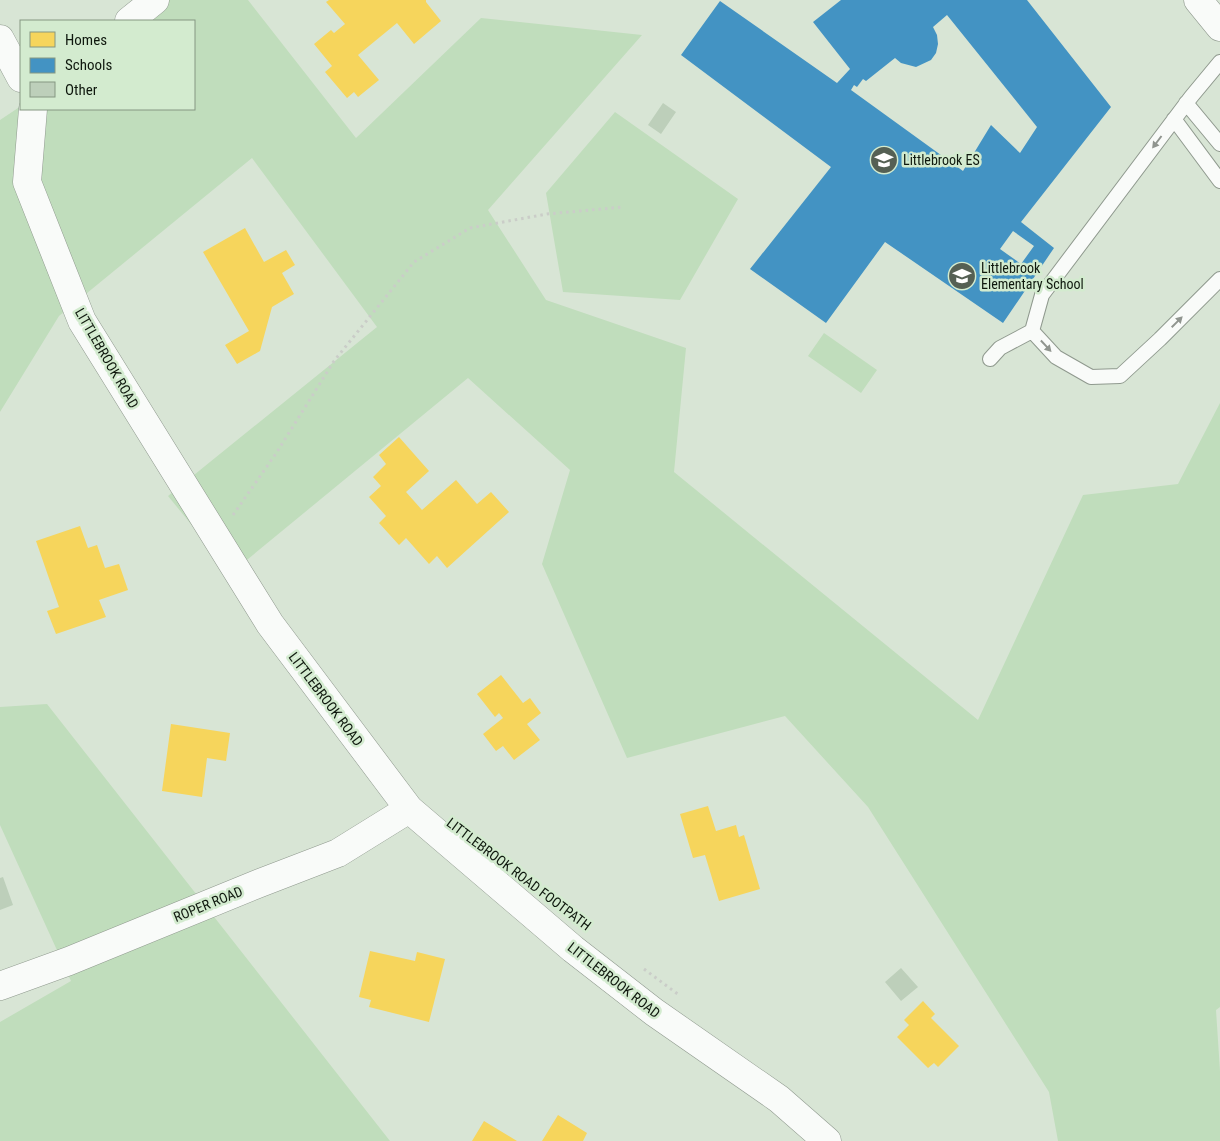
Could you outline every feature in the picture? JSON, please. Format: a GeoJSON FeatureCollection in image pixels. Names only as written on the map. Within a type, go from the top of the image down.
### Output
{"type":"FeatureCollection","features":[{"type":"Feature","properties":{"kind":"street"},"geometry":{"type":"LineString","coordinates":[[130,20],[155,0]]}},
{"type":"Feature","properties":{"kind":"street"},"geometry":{"type":"LineString","coordinates":[[1198,0],[1220,27]]}},
{"type":"Feature","properties":{"kind":"street"},"geometry":{"type":"LineString","coordinates":[[0,39],[20,76]]}},
{"type":"Feature","properties":{"kind":"street","name":"LITTLEBROOK ROAD"},"geometry":{"type":"LineString","coordinates":[[33,110],[28,182],[82,321],[270,624],[409,809],[573,949],[654,1012],[779,1099],[827,1141]]}},
{"type":"Feature","properties":{"kind":"street","name":"ROPER ROAD"},"geometry":{"type":"LineString","coordinates":[[0,986],[69,961],[338,853],[409,809]]}},
{"type":"Feature","properties":{"kind":"lane"},"geometry":{"type":"LineString","coordinates":[[990,359],[1000,348],[1032,331],[1042,296],[1186,103],[1220,62]]}},
{"type":"Feature","properties":{"kind":"lane"},"geometry":{"type":"LineString","coordinates":[[1186,103],[1220,144]]}},
{"type":"Feature","properties":{"kind":"lane"},"geometry":{"type":"LineString","coordinates":[[1174,119],[1220,181]]}},
{"type":"Feature","properties":{"kind":"lane"},"geometry":{"type":"LineString","coordinates":[[1032,331],[1056,357],[1091,377],[1120,376],[1220,279]]}},
{"type":"Feature","properties":{"kind":"path"},"geometry":{"type":"LineString","coordinates":[[217,538],[277,452],[334,361],[414,262],[470,228],[548,214],[623,208]]}},
{"type":"Feature","properties":{"kind":"path"},"geometry":{"type":"LineString","coordinates":[[642,967],[680,996]]}},
{"type":"Feature","properties":{"kind":"green space"},"geometry":{"type":"Polygon","coordinates":[[[151,0],[248,0],[356,138],[481,18],[642,35],[488,210],[546,300],[686,348],[674,472],[978,720],[1083,495],[1178,484],[1220,403],[1220,1007],[1216,1010],[1220,1071],[1220,1141],[1058,1141],[1049,1092],[868,807],[785,716],[627,758],[542,564],[570,470],[468,378],[231,573],[168,496],[377,327],[252,158],[59,316],[0,412],[0,120],[20,107],[20,110],[195,110],[195,20],[126,20],[151,0]]]}},
{"type":"Feature","properties":{"kind":"green space"},"geometry":{"type":"Polygon","coordinates":[[[615,112],[738,199],[680,300],[563,292],[546,193],[615,112]]]}},
{"type":"Feature","properties":{"kind":"green space"},"geometry":{"type":"Polygon","coordinates":[[[824,333],[877,370],[861,393],[808,356],[824,333]]]}},
{"type":"Feature","properties":{"kind":"green space"},"geometry":{"type":"Polygon","coordinates":[[[47,704],[390,1141],[0,1141],[0,1022],[71,981],[0,825],[0,707],[47,704]]]}},
{"type":"Feature","properties":{"kind":"building: Homes"},"geometry":{"type":"Polygon","coordinates":[[[329,0],[426,0],[441,21],[414,44],[397,23],[358,55],[379,80],[358,97],[354,92],[347,98],[325,72],[332,66],[314,44],[331,30],[334,33],[345,24],[326,2],[329,0]]]}},
{"type":"Feature","properties":{"kind":"building: Homes"},"geometry":{"type":"Polygon","coordinates":[[[245,228],[264,262],[286,250],[295,265],[282,273],[294,294],[272,307],[260,351],[237,364],[225,345],[249,331],[203,252],[245,228]]]}},
{"type":"Feature","properties":{"kind":"building: Homes"},"geometry":{"type":"Polygon","coordinates":[[[399,437],[429,471],[406,492],[422,510],[456,480],[477,504],[491,492],[509,512],[447,568],[437,556],[429,564],[406,538],[399,545],[379,523],[386,516],[369,497],[381,486],[373,477],[386,464],[379,455],[399,437]]]}},
{"type":"Feature","properties":{"kind":"building: Homes"},"geometry":{"type":"Polygon","coordinates":[[[80,526],[88,548],[97,545],[105,568],[119,564],[128,590],[99,600],[106,617],[56,634],[47,611],[59,607],[36,541],[80,526]]]}},
{"type":"Feature","properties":{"kind":"building: Homes"},"geometry":{"type":"Polygon","coordinates":[[[501,675],[523,703],[530,698],[541,713],[527,724],[540,740],[514,760],[503,746],[496,751],[483,734],[503,718],[499,713],[495,717],[477,694],[501,675]]]}},
{"type":"Feature","properties":{"kind":"building: Homes"},"geometry":{"type":"Polygon","coordinates":[[[171,724],[230,733],[226,761],[207,758],[202,797],[162,791],[171,724]]]}},
{"type":"Feature","properties":{"kind":"building: Homes"},"geometry":{"type":"Polygon","coordinates":[[[708,806],[716,831],[736,825],[739,837],[744,835],[760,889],[719,901],[705,855],[693,858],[680,814],[708,806]]]}},
{"type":"Feature","properties":{"kind":"building: Homes"},"geometry":{"type":"Polygon","coordinates":[[[370,951],[415,961],[417,952],[445,959],[429,1022],[369,1007],[371,1000],[359,997],[370,951]]]}},
{"type":"Feature","properties":{"kind":"building: Homes"},"geometry":{"type":"Polygon","coordinates":[[[923,1001],[935,1014],[931,1018],[959,1046],[938,1067],[934,1063],[928,1068],[897,1037],[909,1025],[904,1020],[923,1001]]]}},
{"type":"Feature","properties":{"kind":"building: Homes"},"geometry":{"type":"Polygon","coordinates":[[[558,1115],[587,1133],[583,1141],[542,1141],[558,1115]]]}},
{"type":"Feature","properties":{"kind":"building: Homes"},"geometry":{"type":"Polygon","coordinates":[[[484,1121],[517,1141],[472,1141],[484,1121]]]}},
{"type":"Feature","properties":{"kind":"building: Schools","name":"Littlebrook ES"},"geometry":{"type":"Polygon","coordinates":[[[841,0],[1027,0],[1111,107],[1021,222],[1054,248],[1003,323],[885,242],[826,323],[750,269],[831,167],[681,55],[720,1],[837,83],[850,69],[813,22],[841,0]],[[947,15],[933,27],[937,35],[938,44],[936,53],[931,60],[916,67],[901,63],[895,58],[866,81],[863,79],[857,87],[854,85],[851,90],[963,171],[991,125],[1020,153],[1037,127],[947,15]],[[1013,231],[1000,249],[1021,264],[1034,246],[1013,231]]]}},
{"type":"Feature","properties":{"kind":"building: Other"},"geometry":{"type":"Polygon","coordinates":[[[663,103],[676,112],[661,134],[648,125],[663,103]]]}},
{"type":"Feature","properties":{"kind":"building: Other"},"geometry":{"type":"Polygon","coordinates":[[[3,877],[13,905],[0,910],[0,878],[3,877]]]}},
{"type":"Feature","properties":{"kind":"building: Other"},"geometry":{"type":"Polygon","coordinates":[[[901,968],[918,987],[901,1001],[885,982],[901,968]]]}},
{"type":"Feature","properties":{"kind":"place","name":"Littlebrook ES"},"geometry":{"type":"Point","coordinates":[884,160]}},
{"type":"Feature","properties":{"kind":"place","name":"Littlebrook Elementary School"},"geometry":{"type":"Point","coordinates":[962,276]}}]}
